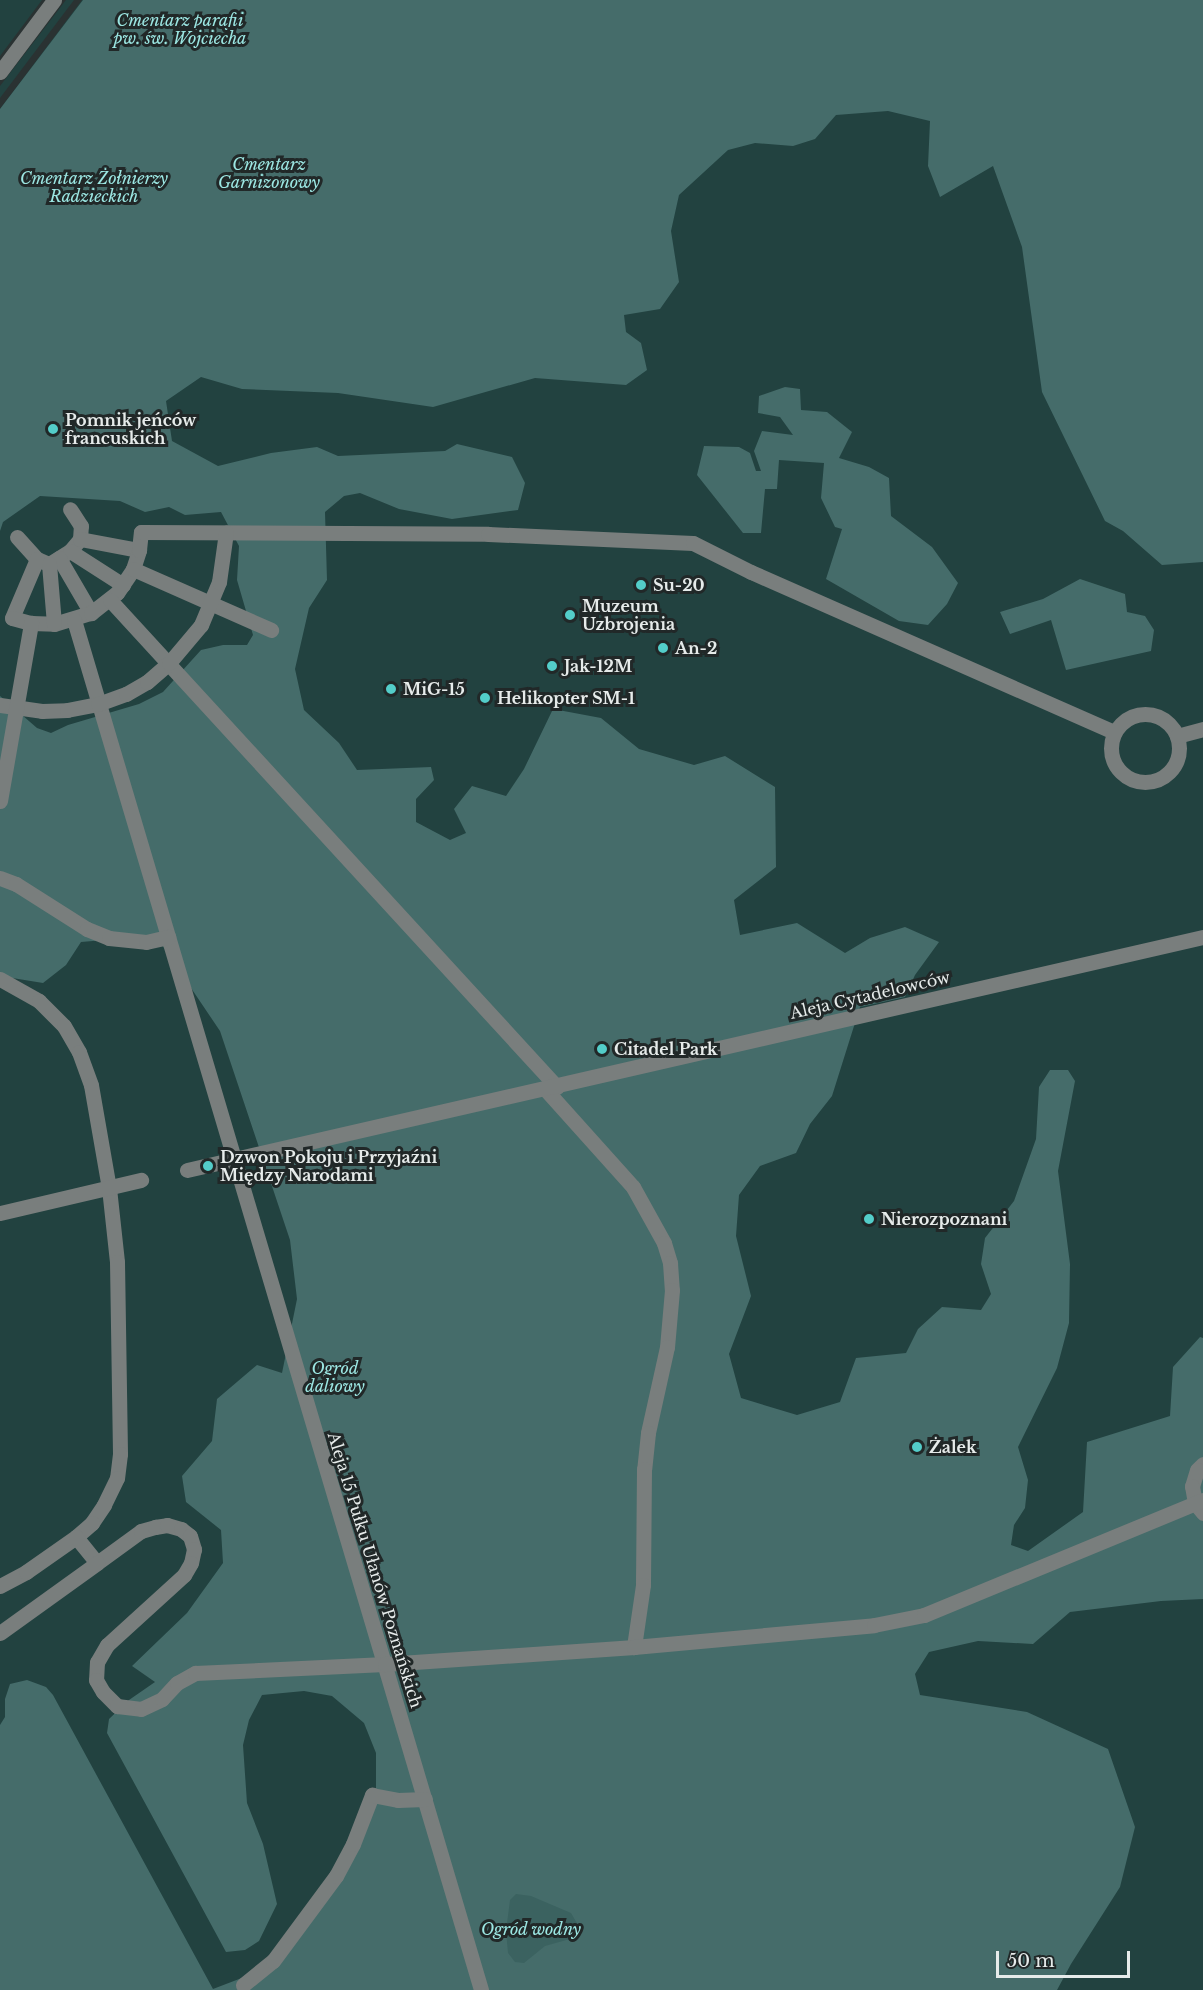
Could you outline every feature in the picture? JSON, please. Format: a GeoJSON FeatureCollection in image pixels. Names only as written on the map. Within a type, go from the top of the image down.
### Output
{"type":"FeatureCollection","features":[{"type":"Feature","properties":{"kind":"street"},"geometry":{"type":"LineString","coordinates":[[0,72],[54,0]]}},
{"type":"Feature","properties":{"kind":"street"},"geometry":{"type":"LineString","coordinates":[[70,509],[81,526],[12,618],[31,623],[54,624],[74,620],[91,613],[110,600],[123,585],[139,550],[141,532],[488,534],[693,543],[762,577],[1114,732]]}},
{"type":"Feature","properties":{"kind":"street"},"geometry":{"type":"LineString","coordinates":[[0,705],[17,709],[67,710],[98,704],[126,694],[169,663],[201,625],[212,604],[225,555],[226,532]]}},
{"type":"Feature","properties":{"kind":"street"},"geometry":{"type":"LineString","coordinates":[[17,537],[59,554],[123,585]]}},
{"type":"Feature","properties":{"kind":"street"},"geometry":{"type":"LineString","coordinates":[[59,554],[139,550]]}},
{"type":"Feature","properties":{"kind":"street"},"geometry":{"type":"LineString","coordinates":[[59,554],[91,613]]}},
{"type":"Feature","properties":{"kind":"street"},"geometry":{"type":"LineString","coordinates":[[54,624],[59,554]]}},
{"type":"Feature","properties":{"kind":"street"},"geometry":{"type":"LineString","coordinates":[[132,569],[271,630]]}},
{"type":"Feature","properties":{"kind":"street"},"geometry":{"type":"LineString","coordinates":[[110,600],[552,1088],[633,1187],[664,1243],[670,1263],[672,1290],[667,1347],[648,1433],[644,1469],[643,1585],[634,1647]]}},
{"type":"Feature","properties":{"kind":"street","name":"Aleja 15 Pułku Ułanów Poznańskich"},"geometry":{"type":"LineString","coordinates":[[74,620],[481,1990]]}},
{"type":"Feature","properties":{"kind":"street"},"geometry":{"type":"LineString","coordinates":[[0,801],[31,623]]}},
{"type":"Feature","properties":{"kind":"street"},"geometry":{"type":"LineString","coordinates":[[1147,713],[1165,720],[1177,736],[1179,754],[1171,771],[1155,782],[1136,782],[1119,771],[1110,753],[1114,732],[1127,718],[1147,713]]}},
{"type":"Feature","properties":{"kind":"street"},"geometry":{"type":"LineString","coordinates":[[1177,736],[1203,729]]}},
{"type":"Feature","properties":{"kind":"street"},"geometry":{"type":"LineString","coordinates":[[0,878],[16,884],[87,929],[109,938],[146,942],[168,937]]}},
{"type":"Feature","properties":{"kind":"street","name":"Aleja Cytadelowców"},"geometry":{"type":"LineString","coordinates":[[186,1170],[552,1088],[1203,937]]}},
{"type":"Feature","properties":{"kind":"street"},"geometry":{"type":"LineString","coordinates":[[0,979],[39,1001],[64,1026],[79,1052],[91,1085],[109,1188],[117,1262],[120,1454],[117,1478],[104,1505],[92,1522],[76,1537],[26,1572],[0,1586]]}},
{"type":"Feature","properties":{"kind":"street"},"geometry":{"type":"LineString","coordinates":[[0,1213],[141,1180]]}},
{"type":"Feature","properties":{"kind":"street"},"geometry":{"type":"LineString","coordinates":[[0,1633],[141,1531],[161,1526],[181,1529],[190,1536],[194,1549],[191,1563],[184,1575],[107,1645],[97,1662],[96,1680],[103,1692],[117,1706],[141,1709],[162,1699],[177,1683],[195,1673],[385,1664],[634,1647],[874,1625],[924,1615],[1200,1505],[1192,1486],[1197,1470],[1203,1464]]}},
{"type":"Feature","properties":{"kind":"street"},"geometry":{"type":"LineString","coordinates":[[76,1537],[97,1563]]}},
{"type":"Feature","properties":{"kind":"street"},"geometry":{"type":"LineString","coordinates":[[240,1988],[273,1961],[336,1876],[353,1844],[372,1795],[398,1800],[425,1799]]}},
{"type":"Feature","properties":{"kind":"green space"},"geometry":{"type":"Polygon","coordinates":[[[0,0],[42,0],[0,56],[0,0]]]}},
{"type":"Feature","properties":{"kind":"green space"},"geometry":{"type":"Polygon","coordinates":[[[66,0],[74,0],[0,98],[0,86],[66,0]]]}},
{"type":"Feature","properties":{"kind":"green space","name":"Citadel Park"},"geometry":{"type":"Polygon","coordinates":[[[82,0],[1203,0],[1203,1990],[0,1990],[0,109],[82,0]]]}},
{"type":"Feature","properties":{"kind":"green space","name":"Citadel Park"},"geometry":{"type":"Polygon","coordinates":[[[83,0],[1203,0],[1203,562],[1162,565],[1123,531],[1105,521],[1042,392],[1022,247],[993,166],[940,197],[928,166],[930,121],[888,111],[836,115],[815,139],[793,146],[755,143],[728,150],[679,195],[671,231],[679,282],[660,309],[624,315],[626,332],[641,343],[647,370],[626,385],[535,378],[433,407],[338,393],[242,389],[201,377],[166,401],[172,441],[218,466],[271,453],[317,447],[338,456],[445,451],[457,444],[512,457],[525,483],[518,510],[452,519],[399,509],[360,493],[344,496],[325,512],[327,580],[309,608],[295,669],[304,710],[339,743],[357,770],[431,767],[434,780],[416,799],[416,822],[450,840],[466,833],[454,809],[472,786],[506,796],[524,769],[553,709],[601,718],[639,749],[694,765],[725,756],[775,787],[776,867],[734,900],[740,935],[797,923],[845,953],[870,938],[905,927],[939,942],[915,975],[905,997],[860,1007],[832,1096],[810,1124],[796,1153],[760,1166],[739,1195],[736,1236],[751,1296],[729,1354],[741,1398],[797,1415],[840,1402],[856,1358],[906,1353],[918,1329],[942,1307],[981,1310],[991,1294],[981,1264],[985,1238],[1014,1201],[1036,1139],[1039,1087],[1050,1070],[1068,1070],[1075,1081],[1058,1171],[1070,1264],[1069,1323],[1057,1368],[1018,1447],[1028,1480],[1025,1508],[1014,1525],[1011,1545],[1028,1551],[1083,1512],[1087,1442],[1170,1416],[1173,1367],[1200,1337],[1203,1338],[1203,1599],[1161,1601],[1070,1612],[1033,1644],[978,1641],[929,1652],[915,1674],[920,1695],[1027,1712],[1108,1749],[1135,1827],[1120,1887],[1057,1990],[0,1990],[0,1725],[5,1717],[5,1699],[10,1684],[27,1680],[46,1687],[53,1695],[213,1989],[276,1965],[376,1799],[376,1753],[364,1723],[332,1696],[304,1691],[262,1695],[249,1720],[243,1745],[247,1803],[263,1844],[277,1904],[259,1941],[245,1950],[226,1952],[107,1733],[109,1719],[129,1700],[155,1682],[132,1666],[187,1613],[223,1563],[221,1530],[186,1502],[182,1476],[212,1441],[217,1399],[257,1365],[282,1373],[297,1299],[290,1240],[220,1031],[162,945],[140,937],[81,942],[66,965],[43,983],[0,976],[0,696],[37,728],[51,733],[68,725],[139,704],[163,692],[201,650],[223,645],[247,645],[253,635],[237,580],[239,546],[221,512],[185,515],[169,507],[145,512],[120,501],[40,496],[3,522],[0,531],[0,109],[83,0]]]}},
{"type":"Feature","properties":{"kind":"green space"},"geometry":{"type":"Polygon","coordinates":[[[785,387],[800,389],[801,410],[827,412],[852,432],[839,458],[869,467],[889,478],[891,516],[932,547],[958,583],[947,604],[928,625],[899,621],[826,579],[842,529],[835,527],[821,498],[824,463],[779,460],[777,489],[765,489],[761,533],[743,533],[697,475],[704,446],[739,447],[750,453],[756,471],[761,471],[754,451],[762,431],[793,435],[780,417],[758,413],[759,396],[785,387]]]}},
{"type":"Feature","properties":{"kind":"green space"},"geometry":{"type":"Polygon","coordinates":[[[1080,579],[1125,594],[1127,612],[1145,616],[1154,630],[1151,651],[1066,670],[1051,620],[1010,634],[1000,612],[1043,599],[1080,579]]]}},
{"type":"Feature","properties":{"kind":"shaded area"},"geometry":{"type":"Polygon","coordinates":[[[516,1894],[531,1896],[571,1913],[578,1925],[576,1933],[570,1939],[545,1946],[524,1963],[515,1962],[508,1953],[506,1931],[510,1900],[516,1894]]]}},
{"type":"Feature","properties":{"kind":"place","name":"Pomnik jeńców francuskich"},"geometry":{"type":"Point","coordinates":[53,429]}},
{"type":"Feature","properties":{"kind":"place","name":"Su-20"},"geometry":{"type":"Point","coordinates":[641,585]}},
{"type":"Feature","properties":{"kind":"place","name":"Muzeum Uzbrojenia"},"geometry":{"type":"Point","coordinates":[570,615]}},
{"type":"Feature","properties":{"kind":"place","name":"An-2"},"geometry":{"type":"Point","coordinates":[663,648]}},
{"type":"Feature","properties":{"kind":"place","name":"Jak-12M"},"geometry":{"type":"Point","coordinates":[552,666]}},
{"type":"Feature","properties":{"kind":"place","name":"MiG-15"},"geometry":{"type":"Point","coordinates":[391,689]}},
{"type":"Feature","properties":{"kind":"place","name":"Helikopter SM-1"},"geometry":{"type":"Point","coordinates":[485,698]}},
{"type":"Feature","properties":{"kind":"place","name":"Citadel Park"},"geometry":{"type":"Point","coordinates":[602,1049]}},
{"type":"Feature","properties":{"kind":"place","name":"Dzwon Pokoju i Przyjaźni Między Narodami"},"geometry":{"type":"Point","coordinates":[208,1166]}},
{"type":"Feature","properties":{"kind":"place","name":"Nierozpoznani"},"geometry":{"type":"Point","coordinates":[869,1219]}},
{"type":"Feature","properties":{"kind":"place","name":"Żalek"},"geometry":{"type":"Point","coordinates":[917,1447]}},
{"type":"Feature","properties":{"kind":"park label","name":"Cmentarz parafii pw. św. Wojciecha"},"geometry":{"type":"Point","coordinates":[180,29]}},
{"type":"Feature","properties":{"kind":"park label","name":"Cmentarz Garnizonowy"},"geometry":{"type":"Point","coordinates":[269,173]}},
{"type":"Feature","properties":{"kind":"park label","name":"Cmentarz Żołnierzy Radzieckich"},"geometry":{"type":"Point","coordinates":[94,187]}},
{"type":"Feature","properties":{"kind":"park label","name":"Ogród daliowy"},"geometry":{"type":"Point","coordinates":[335,1377]}},
{"type":"Feature","properties":{"kind":"park label","name":"Ogród wodny"},"geometry":{"type":"Point","coordinates":[531,1929]}}]}
